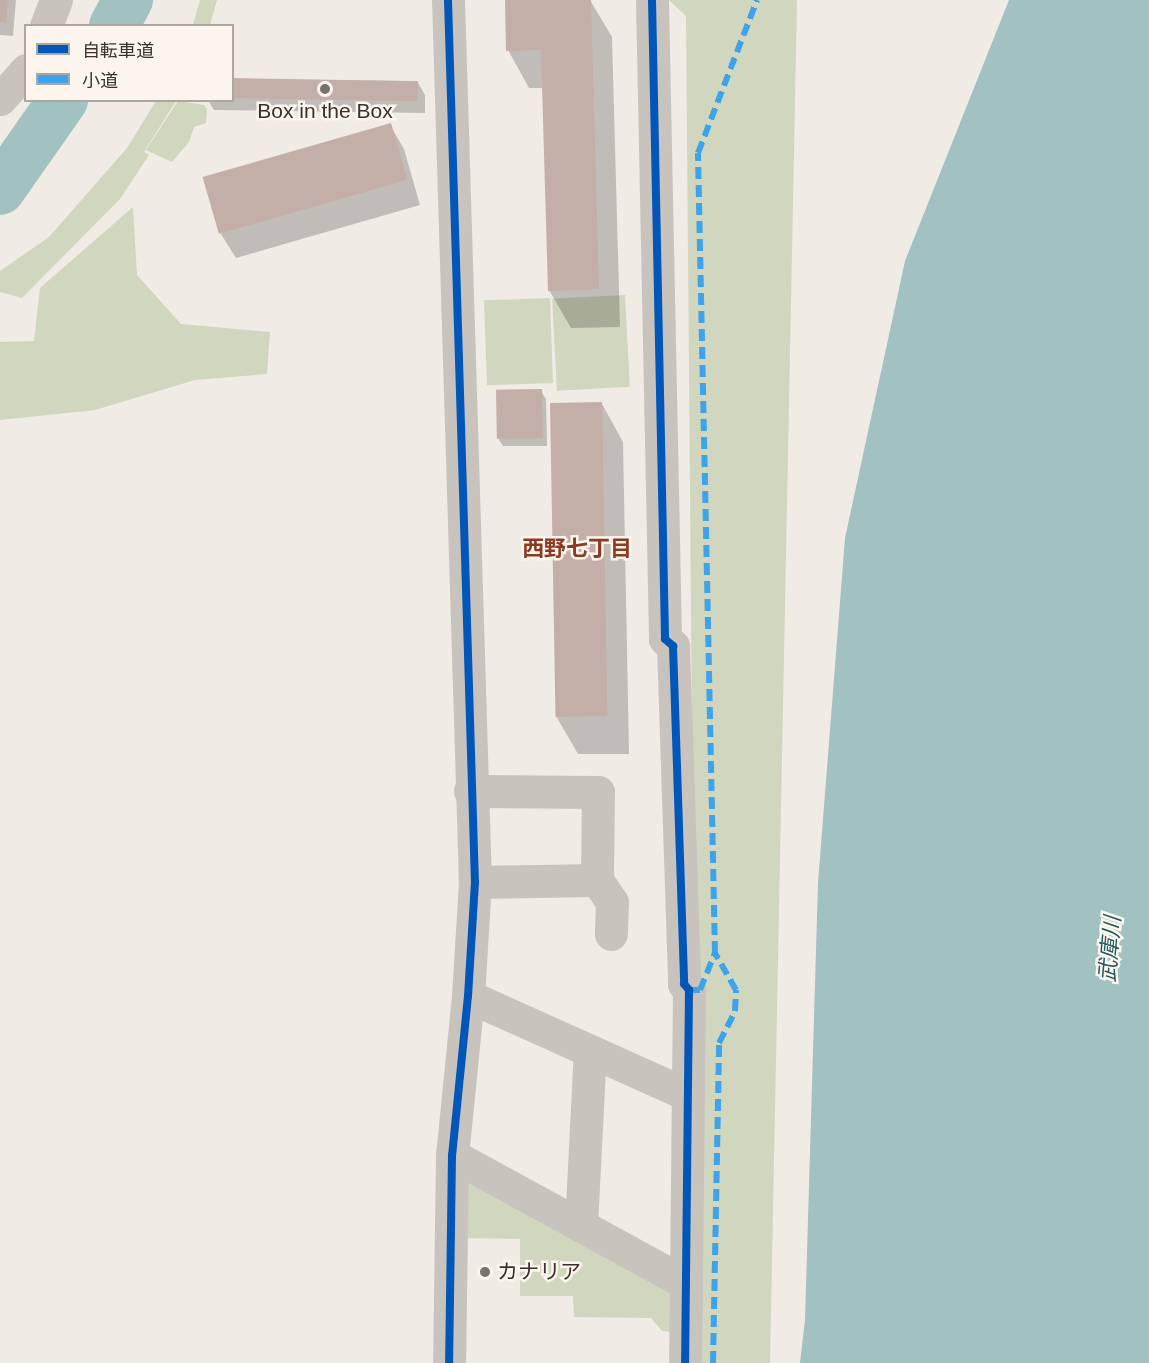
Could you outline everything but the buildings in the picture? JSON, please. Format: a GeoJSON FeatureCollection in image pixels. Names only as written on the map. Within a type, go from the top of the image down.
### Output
{"type":"FeatureCollection","features":[{"type":"Feature","properties":{"kind":"street"},"geometry":{"type":"LineString","coordinates":[[47,24],[56,0]]}},
{"type":"Feature","properties":{"kind":"street"},"geometry":{"type":"LineString","coordinates":[[448,0],[472,731],[470,791],[475,882],[468,996],[452,1155],[449,1363]]}},
{"type":"Feature","properties":{"kind":"street"},"geometry":{"type":"LineString","coordinates":[[652,0],[665,639],[673,646],[684,984],[689,990],[685,1363]]}},
{"type":"Feature","properties":{"kind":"street"},"geometry":{"type":"LineString","coordinates":[[0,99],[24,72]]}},
{"type":"Feature","properties":{"kind":"street"},"geometry":{"type":"LineString","coordinates":[[470,791],[598,792],[597,880],[612,902],[611,934]]}},
{"type":"Feature","properties":{"kind":"street"},"geometry":{"type":"LineString","coordinates":[[475,882],[597,880]]}},
{"type":"Feature","properties":{"kind":"street"},"geometry":{"type":"LineString","coordinates":[[468,996],[688,1095]]}},
{"type":"Feature","properties":{"kind":"street"},"geometry":{"type":"LineString","coordinates":[[581,1226],[595,1175],[590,1051]]}},
{"type":"Feature","properties":{"kind":"street"},"geometry":{"type":"LineString","coordinates":[[452,1155],[686,1283]]}},
{"type":"Feature","properties":{"kind":"green space"},"geometry":{"type":"Polygon","coordinates":[[[200,0],[217,0],[210,24],[193,24],[200,0]]]}},
{"type":"Feature","properties":{"kind":"green space"},"geometry":{"type":"Polygon","coordinates":[[[669,0],[797,0],[770,1363],[701,1363],[694,973],[686,16],[669,0]]]}},
{"type":"Feature","properties":{"kind":"green space"},"geometry":{"type":"Polygon","coordinates":[[[155,102],[175,102],[144,152],[149,155],[120,199],[22,298],[0,292],[0,271],[49,237],[127,148],[155,102]]]}},
{"type":"Feature","properties":{"kind":"green space"},"geometry":{"type":"Polygon","coordinates":[[[177,102],[204,105],[207,109],[206,123],[194,127],[189,142],[172,162],[146,150],[177,102]]]}},
{"type":"Feature","properties":{"kind":"green space"},"geometry":{"type":"Polygon","coordinates":[[[133,207],[137,275],[181,324],[270,332],[267,374],[195,380],[95,410],[0,420],[0,342],[34,341],[40,288],[133,207]]]}},
{"type":"Feature","properties":{"kind":"green space"},"geometry":{"type":"Polygon","coordinates":[[[625,295],[630,387],[557,391],[552,299],[625,295]]]}},
{"type":"Feature","properties":{"kind":"green space"},"geometry":{"type":"Polygon","coordinates":[[[550,298],[553,383],[487,385],[484,300],[550,298]]]}},
{"type":"Feature","properties":{"kind":"green space"},"geometry":{"type":"Polygon","coordinates":[[[461,1178],[679,1294],[679,1333],[662,1331],[651,1318],[574,1317],[573,1296],[520,1296],[520,1239],[457,1238],[461,1178]]]}},
{"type":"Feature","properties":{"kind":"water","name":"武庫川"},"geometry":{"type":"Polygon","coordinates":[[[1009,0],[1149,0],[1149,1363],[800,1363],[805,1320],[818,883],[845,538],[905,261],[1009,0]]]}},
{"type":"Feature","properties":{"kind":"waterway"},"geometry":{"type":"LineString","coordinates":[[115,24],[128,0]]}},
{"type":"Feature","properties":{"kind":"waterway"},"geometry":{"type":"LineString","coordinates":[[0,190],[62,102]]}},
{"type":"Feature","properties":{"kind":"marked path"},"geometry":{"type":"LineString","coordinates":[[713,1363],[719,1043],[735,1011],[736,990],[715,953],[698,153],[757,0]]}},
{"type":"Feature","properties":{"kind":"marked path"},"geometry":{"type":"LineString","coordinates":[[689,990],[700,990],[715,953]]}},
{"type":"Feature","properties":{"kind":"cycle path"},"geometry":{"type":"LineString","coordinates":[[448,0],[475,882],[468,996],[452,1155],[449,1363]]}},
{"type":"Feature","properties":{"kind":"cycle path"},"geometry":{"type":"LineString","coordinates":[[652,0],[665,639],[673,646],[684,984],[689,990],[685,1363]]}},
{"type":"Feature","properties":{"kind":"place","name":"Box in the Box"},"geometry":{"type":"Point","coordinates":[325,89]}},
{"type":"Feature","properties":{"kind":"place","name":"カナリア"},"geometry":{"type":"Point","coordinates":[485,1272]}},
{"type":"Feature","properties":{"kind":"district","name":"西野七丁目"},"geometry":{"type":"Point","coordinates":[577,549]}}]}
